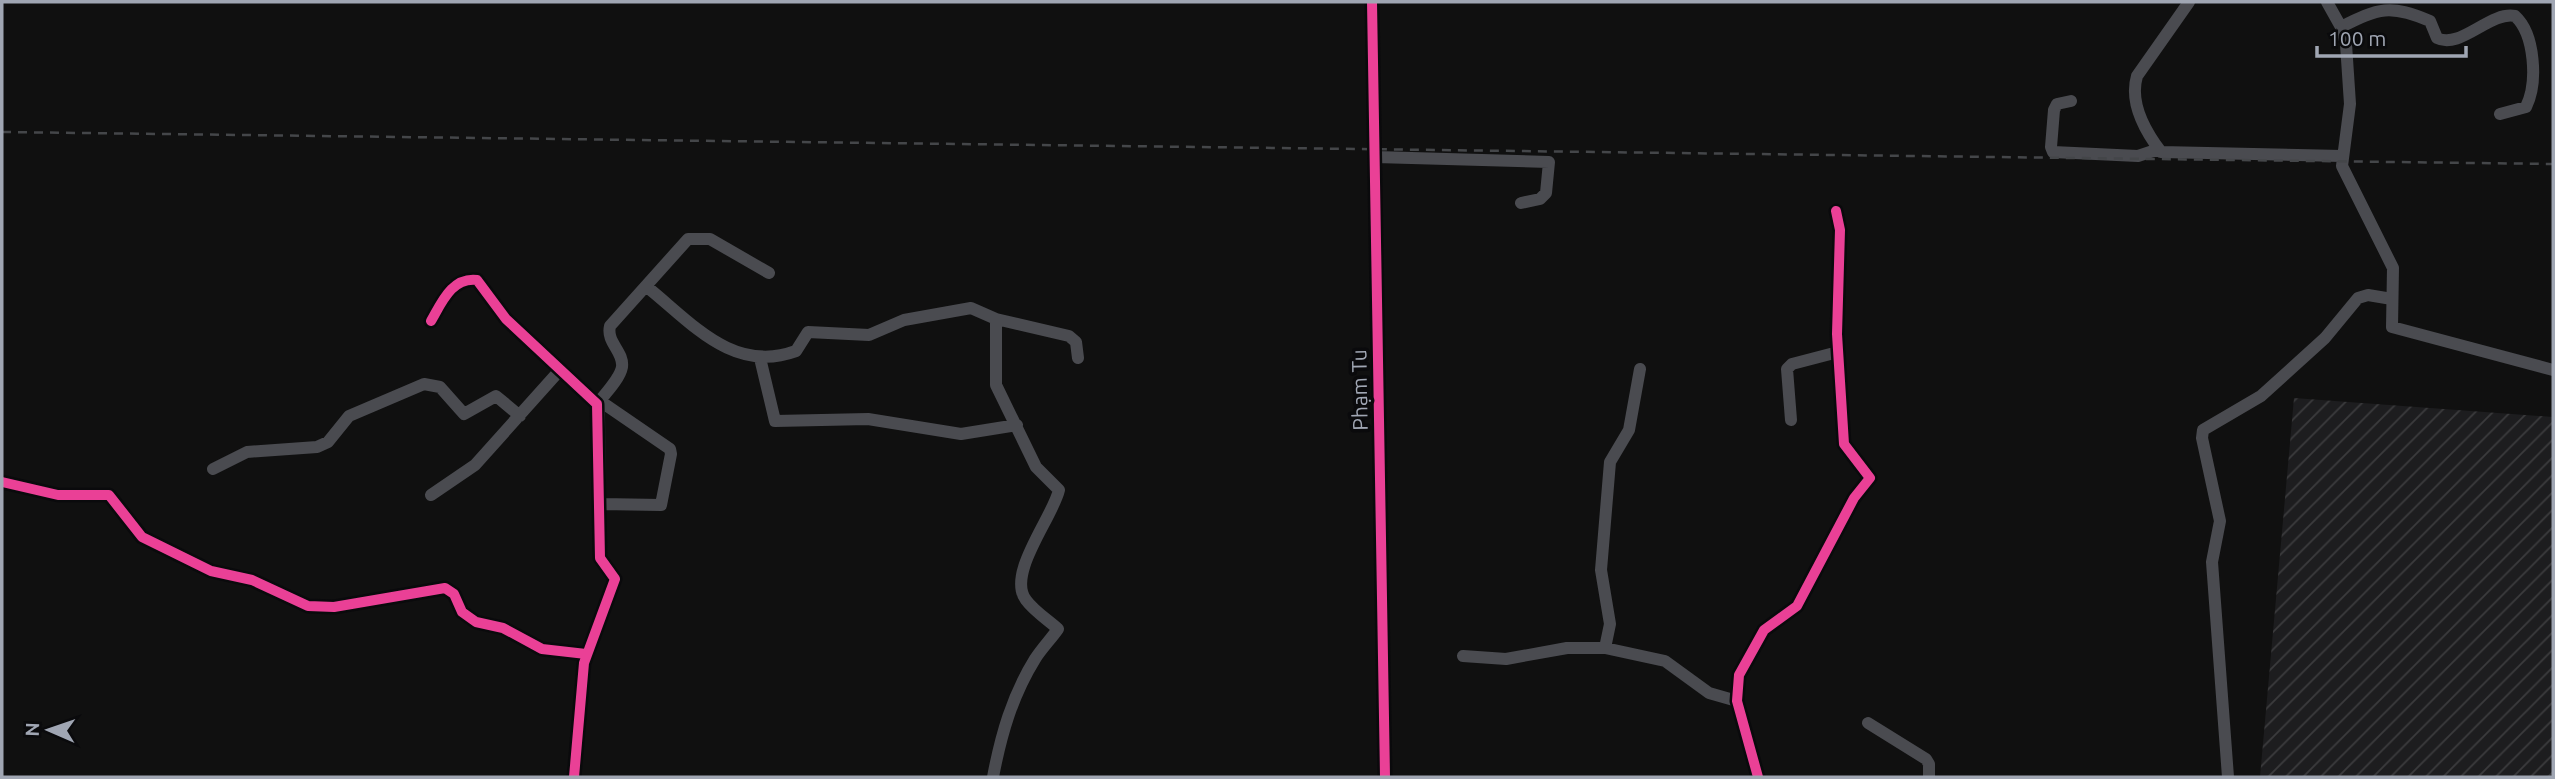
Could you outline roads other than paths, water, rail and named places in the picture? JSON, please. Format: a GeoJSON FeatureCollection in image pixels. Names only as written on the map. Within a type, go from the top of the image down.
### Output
{"type":"FeatureCollection","features":[{"type":"Feature","properties":{"kind":"street","name":"Phạm Tu"},"geometry":{"type":"LineString","coordinates":[[1372,2],[1385,777]]}},
{"type":"Feature","properties":{"kind":"street"},"geometry":{"type":"LineString","coordinates":[[2189,2],[2137,76],[2134,85],[2134,95],[2143,122],[2159,149],[2166,153],[2342,156]]}},
{"type":"Feature","properties":{"kind":"street"},"geometry":{"type":"LineString","coordinates":[[2327,2],[2346,44],[2350,104],[2342,156],[2345,174],[2391,261],[2390,323],[2397,331],[2553,370]]}},
{"type":"Feature","properties":{"kind":"street"},"geometry":{"type":"LineString","coordinates":[[2340,27],[2373,11],[2396,9],[2430,21],[2437,38],[2443,40],[2475,32],[2496,16],[2515,16],[2520,21],[2528,41],[2533,74],[2531,91],[2526,107],[2500,114]]}},
{"type":"Feature","properties":{"kind":"street"},"geometry":{"type":"LineString","coordinates":[[2071,101],[2057,104],[2054,110],[2051,147],[2053,152],[2138,156],[2159,149]]}},
{"type":"Feature","properties":{"kind":"street"},"geometry":{"type":"LineString","coordinates":[[1376,156],[1549,162],[1546,193],[1540,199],[1521,203]]}},
{"type":"Feature","properties":{"kind":"street"},"geometry":{"type":"LineString","coordinates":[[1758,777],[1737,701],[1739,675],[1764,630],[1797,606],[1854,498],[1870,478],[1844,444],[1838,352],[1840,230],[1836,211]]}},
{"type":"Feature","properties":{"kind":"street"},"geometry":{"type":"LineString","coordinates":[[574,777],[586,654],[615,579],[600,558],[598,402],[621,371],[622,365],[610,340],[610,326],[647,288],[688,239],[710,239],[769,273]]}},
{"type":"Feature","properties":{"kind":"street"},"geometry":{"type":"LineString","coordinates":[[431,321],[453,286],[474,280],[506,319],[560,370],[598,402],[671,451],[661,505],[601,504]]}},
{"type":"Feature","properties":{"kind":"street"},"geometry":{"type":"LineString","coordinates":[[647,288],[725,350],[760,358],[796,351],[804,334],[812,331],[869,335],[904,320],[962,308],[978,310],[996,319],[1069,336],[1076,342],[1078,358]]}},
{"type":"Feature","properties":{"kind":"street"},"geometry":{"type":"LineString","coordinates":[[2228,777],[2212,562],[2220,521],[2202,438],[2203,430],[2261,397],[2325,338],[2358,298],[2368,295],[2392,299]]}},
{"type":"Feature","properties":{"kind":"street"},"geometry":{"type":"LineString","coordinates":[[993,777],[1004,724],[1013,701],[1036,657],[1058,629],[1026,601],[1021,592],[1025,564],[1059,490],[1036,467],[996,385],[996,319]]}},
{"type":"Feature","properties":{"kind":"street"},"geometry":{"type":"LineString","coordinates":[[1791,420],[1787,369],[1792,364],[1838,352]]}},
{"type":"Feature","properties":{"kind":"street"},"geometry":{"type":"LineString","coordinates":[[760,358],[775,421],[868,419],[961,434],[1017,425]]}},
{"type":"Feature","properties":{"kind":"street"},"geometry":{"type":"LineString","coordinates":[[1605,648],[1610,624],[1601,570],[1610,462],[1629,430],[1640,369]]}},
{"type":"Feature","properties":{"kind":"street"},"geometry":{"type":"LineString","coordinates":[[431,495],[475,465],[560,370]]}},
{"type":"Feature","properties":{"kind":"street"},"geometry":{"type":"LineString","coordinates":[[213,469],[247,452],[317,447],[328,442],[349,416],[424,384],[440,387],[464,414],[496,396],[520,415]]}},
{"type":"Feature","properties":{"kind":"street"},"geometry":{"type":"LineString","coordinates":[[2,482],[58,495],[109,495],[142,537],[211,571],[252,580],[308,606],[334,607],[445,588],[454,594],[461,612],[476,622],[510,631],[542,649],[586,654]]}},
{"type":"Feature","properties":{"kind":"street"},"geometry":{"type":"LineString","coordinates":[[1462,656],[1506,659],[1567,648],[1605,648],[1665,661],[1709,693],[1737,701]]}},
{"type":"Feature","properties":{"kind":"street"},"geometry":{"type":"LineString","coordinates":[[1868,723],[1926,759],[1929,764],[1929,777]]}},
{"type":"Feature","properties":{"kind":"railway"},"geometry":{"type":"LineString","coordinates":[[2,132],[2553,164]]}}]}
